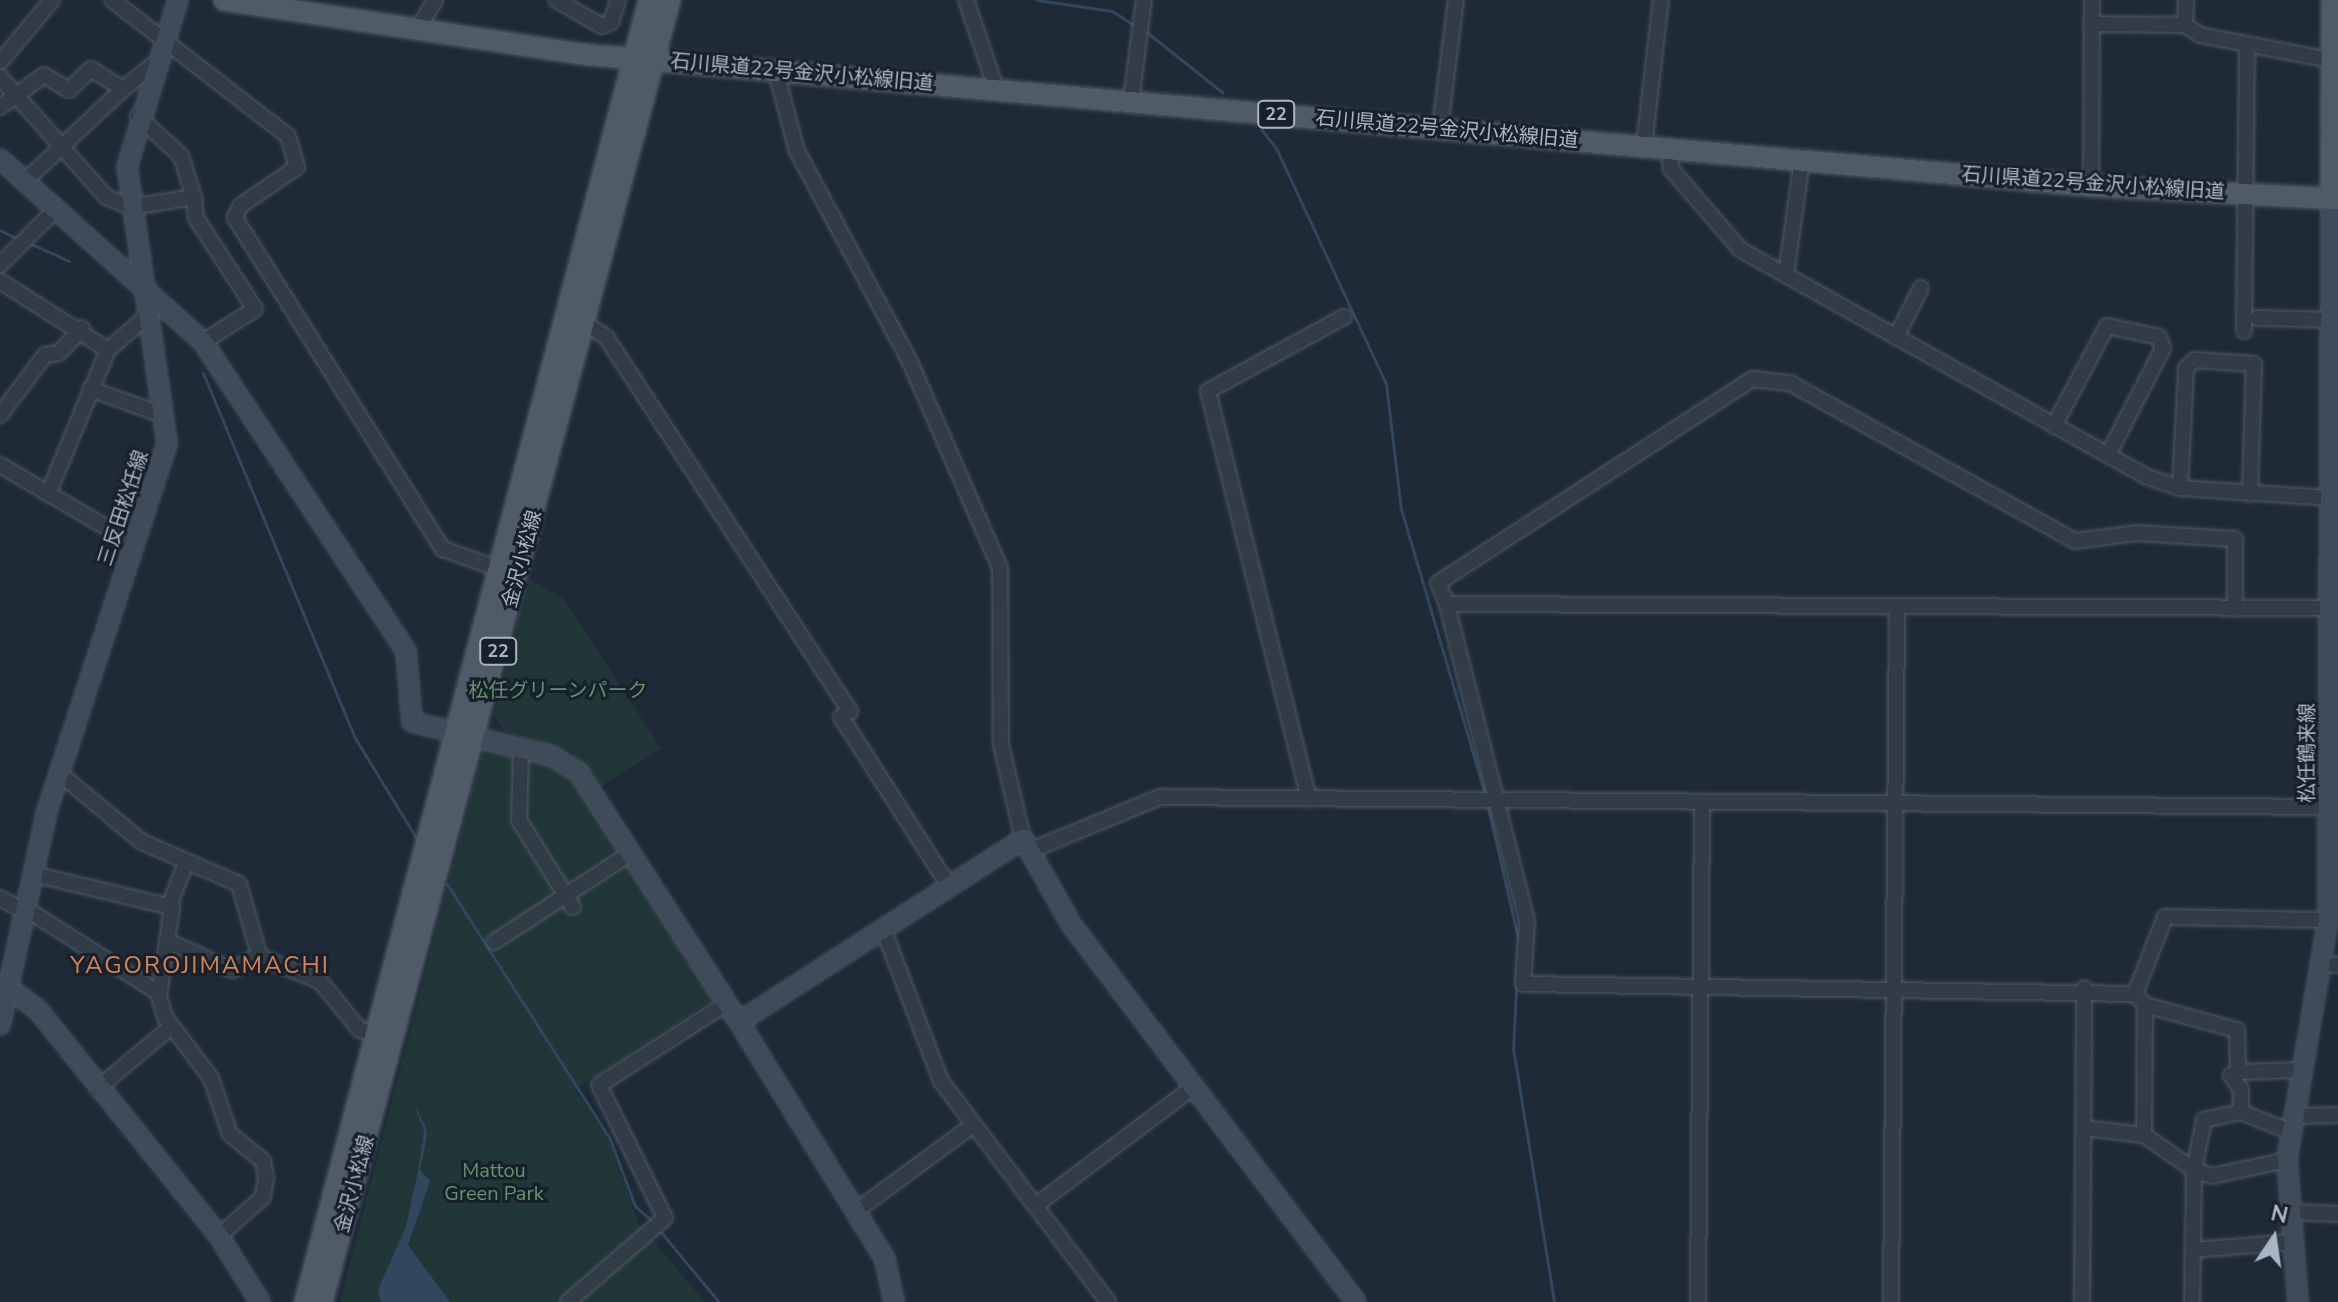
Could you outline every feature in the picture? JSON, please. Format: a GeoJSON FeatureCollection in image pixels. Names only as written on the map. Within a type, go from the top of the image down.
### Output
{"type":"FeatureCollection","features":[{"type":"Feature","properties":{"kind":"main road","name":"石川県道22号金沢小松線旧道"},"geometry":{"type":"LineString","coordinates":[[224,0],[416,32],[631,59],[775,68],[2091,186],[2335,199]]}},
{"type":"Feature","properties":{"kind":"main road","name":"金沢小松線"},"geometry":{"type":"LineString","coordinates":[[322,1302],[465,738],[499,569],[649,0]]}},
{"type":"Feature","properties":{"kind":"main road","name":"金沢小松線"},"geometry":{"type":"LineString","coordinates":[[305,1302],[377,1035],[586,324],[670,0]]}},
{"type":"Feature","properties":{"kind":"main road"},"geometry":{"type":"LineString","coordinates":[[2332,0],[2335,199]]}},
{"type":"Feature","properties":{"kind":"street"},"geometry":{"type":"LineString","coordinates":[[0,62],[52,0]]}},
{"type":"Feature","properties":{"kind":"street"},"geometry":{"type":"LineString","coordinates":[[112,0],[288,136],[297,167],[240,206],[235,218],[443,549],[499,569]]}},
{"type":"Feature","properties":{"kind":"street","name":"三反田松任線"},"geometry":{"type":"LineString","coordinates":[[0,1025],[4,985],[58,772],[133,543],[161,471],[163,415],[127,167],[153,65],[178,0]]}},
{"type":"Feature","properties":{"kind":"street"},"geometry":{"type":"LineString","coordinates":[[416,32],[435,0]]}},
{"type":"Feature","properties":{"kind":"street"},"geometry":{"type":"LineString","coordinates":[[556,0],[602,26],[611,22],[618,0]]}},
{"type":"Feature","properties":{"kind":"street"},"geometry":{"type":"LineString","coordinates":[[966,0],[996,88]]}},
{"type":"Feature","properties":{"kind":"street"},"geometry":{"type":"LineString","coordinates":[[1131,101],[1144,0]]}},
{"type":"Feature","properties":{"kind":"street"},"geometry":{"type":"LineString","coordinates":[[1440,128],[1456,0]]}},
{"type":"Feature","properties":{"kind":"street"},"geometry":{"type":"LineString","coordinates":[[1644,146],[1661,0]]}},
{"type":"Feature","properties":{"kind":"street"},"geometry":{"type":"LineString","coordinates":[[2091,186],[2092,0]]}},
{"type":"Feature","properties":{"kind":"street"},"geometry":{"type":"LineString","coordinates":[[2185,25],[2186,0]]}},
{"type":"Feature","properties":{"kind":"street"},"geometry":{"type":"LineString","coordinates":[[2091,24],[2185,25],[2247,46],[2335,61]]}},
{"type":"Feature","properties":{"kind":"street"},"geometry":{"type":"LineString","coordinates":[[2244,331],[2247,46]]}},
{"type":"Feature","properties":{"kind":"street"},"geometry":{"type":"LineString","coordinates":[[24,182],[56,149],[153,65]]}},
{"type":"Feature","properties":{"kind":"street"},"geometry":{"type":"LineString","coordinates":[[775,68],[797,151],[910,362],[1000,568],[1001,745],[1026,845],[1071,924],[1355,1302]]}},
{"type":"Feature","properties":{"kind":"street"},"geometry":{"type":"LineString","coordinates":[[0,107],[20,96],[44,75],[69,90],[91,69],[123,89]]}},
{"type":"Feature","properties":{"kind":"street"},"geometry":{"type":"LineString","coordinates":[[0,77],[20,96],[56,149],[106,197],[131,207],[194,197]]}},
{"type":"Feature","properties":{"kind":"street"},"geometry":{"type":"LineString","coordinates":[[138,116],[181,156],[194,197],[196,218],[255,309],[203,342]]}},
{"type":"Feature","properties":{"kind":"street"},"geometry":{"type":"LineString","coordinates":[[1669,148],[1671,169],[1741,250],[2108,455],[2180,488],[2329,498]]}},
{"type":"Feature","properties":{"kind":"street"},"geometry":{"type":"LineString","coordinates":[[0,159],[54,211],[203,342],[406,651],[412,722],[465,738],[552,756],[579,773],[739,1022],[885,1259],[894,1302]]}},
{"type":"Feature","properties":{"kind":"street"},"geometry":{"type":"LineString","coordinates":[[1786,275],[1802,159]]}},
{"type":"Feature","properties":{"kind":"street","name":"松任鶴来線"},"geometry":{"type":"LineString","coordinates":[[2298,1302],[2287,1160],[2290,1123],[2301,1070],[2332,965],[2328,920],[2330,608],[2334,581],[2329,498],[2335,320],[2335,199]]}},
{"type":"Feature","properties":{"kind":"street"},"geometry":{"type":"LineString","coordinates":[[0,265],[54,211]]}},
{"type":"Feature","properties":{"kind":"street"},"geometry":{"type":"LineString","coordinates":[[0,281],[82,328],[108,350]]}},
{"type":"Feature","properties":{"kind":"street"},"geometry":{"type":"LineString","coordinates":[[1896,337],[1921,288]]}},
{"type":"Feature","properties":{"kind":"street"},"geometry":{"type":"LineString","coordinates":[[48,494],[108,350],[147,316]]}},
{"type":"Feature","properties":{"kind":"street"},"geometry":{"type":"LineString","coordinates":[[1309,799],[1208,391],[1344,317]]}},
{"type":"Feature","properties":{"kind":"street"},"geometry":{"type":"LineString","coordinates":[[2257,318],[2335,320]]}},
{"type":"Feature","properties":{"kind":"street"},"geometry":{"type":"LineString","coordinates":[[586,324],[606,337],[850,711],[841,717],[949,886]]}},
{"type":"Feature","properties":{"kind":"street"},"geometry":{"type":"LineString","coordinates":[[2054,426],[2107,326],[2159,337],[2163,348],[2108,455]]}},
{"type":"Feature","properties":{"kind":"street"},"geometry":{"type":"LineString","coordinates":[[0,415],[45,355],[59,353],[82,328]]}},
{"type":"Feature","properties":{"kind":"street"},"geometry":{"type":"LineString","coordinates":[[2180,488],[2186,368],[2195,360],[2254,364],[2250,494]]}},
{"type":"Feature","properties":{"kind":"street"},"geometry":{"type":"LineString","coordinates":[[2235,609],[2235,539],[2137,533],[2075,541],[1790,383],[1752,379],[1438,583],[1447,604],[1499,801],[1527,921],[1523,984],[2084,988],[2140,999],[2237,1030],[2238,1072]]}},
{"type":"Feature","properties":{"kind":"street"},"geometry":{"type":"LineString","coordinates":[[90,389],[163,415]]}},
{"type":"Feature","properties":{"kind":"street"},"geometry":{"type":"LineString","coordinates":[[0,465],[133,543]]}},
{"type":"Feature","properties":{"kind":"street"},"geometry":{"type":"LineString","coordinates":[[1447,604],[1897,609],[2330,608]]}},
{"type":"Feature","properties":{"kind":"street"},"geometry":{"type":"LineString","coordinates":[[1891,1302],[1897,609]]}},
{"type":"Feature","properties":{"kind":"street"},"geometry":{"type":"LineString","coordinates":[[521,750],[519,820],[569,901]]}},
{"type":"Feature","properties":{"kind":"street"},"geometry":{"type":"LineString","coordinates":[[58,772],[142,842],[239,884],[260,955]]}},
{"type":"Feature","properties":{"kind":"street"},"geometry":{"type":"LineString","coordinates":[[739,1022],[884,931],[949,886],[1026,845],[1160,797],[2329,807]]}},
{"type":"Feature","properties":{"kind":"street"},"geometry":{"type":"LineString","coordinates":[[1698,1302],[1702,801]]}},
{"type":"Feature","properties":{"kind":"street"},"geometry":{"type":"LineString","coordinates":[[494,942],[569,901],[631,853]]}},
{"type":"Feature","properties":{"kind":"street"},"geometry":{"type":"LineString","coordinates":[[187,861],[169,906],[159,993],[172,1026],[211,1078],[230,1134],[263,1161],[263,1197],[219,1236]]}},
{"type":"Feature","properties":{"kind":"street"},"geometry":{"type":"LineString","coordinates":[[33,874],[169,906]]}},
{"type":"Feature","properties":{"kind":"street"},"geometry":{"type":"LineString","coordinates":[[0,898],[159,993]]}},
{"type":"Feature","properties":{"kind":"street"},"geometry":{"type":"LineString","coordinates":[[2144,1135],[2140,999],[2165,917],[2328,920]]}},
{"type":"Feature","properties":{"kind":"street"},"geometry":{"type":"LineString","coordinates":[[884,931],[941,1081],[1108,1302]]}},
{"type":"Feature","properties":{"kind":"street"},"geometry":{"type":"LineString","coordinates":[[167,941],[232,970],[260,955]]}},
{"type":"Feature","properties":{"kind":"street"},"geometry":{"type":"LineString","coordinates":[[260,955],[320,981],[360,1030],[377,1035]]}},
{"type":"Feature","properties":{"kind":"street"},"geometry":{"type":"LineString","coordinates":[[4,985],[38,1010],[97,1089],[219,1236],[260,1302]]}},
{"type":"Feature","properties":{"kind":"street"},"geometry":{"type":"LineString","coordinates":[[2082,1302],[2084,988]]}},
{"type":"Feature","properties":{"kind":"street"},"geometry":{"type":"LineString","coordinates":[[568,1302],[665,1218],[599,1085],[727,1003]]}},
{"type":"Feature","properties":{"kind":"street"},"geometry":{"type":"LineString","coordinates":[[97,1089],[172,1026]]}},
{"type":"Feature","properties":{"kind":"street"},"geometry":{"type":"LineString","coordinates":[[2241,1112],[2241,1090],[2231,1075],[2238,1072],[2301,1070]]}},
{"type":"Feature","properties":{"kind":"street"},"geometry":{"type":"LineString","coordinates":[[1035,1206],[1195,1086]]}},
{"type":"Feature","properties":{"kind":"street"},"geometry":{"type":"LineString","coordinates":[[2192,1302],[2194,1170],[2204,1120],[2241,1112],[2290,1123],[2338,1115]]}},
{"type":"Feature","properties":{"kind":"street"},"geometry":{"type":"LineString","coordinates":[[856,1211],[973,1125]]}},
{"type":"Feature","properties":{"kind":"street"},"geometry":{"type":"LineString","coordinates":[[2084,1128],[2144,1135],[2194,1170],[2212,1176],[2287,1160]]}},
{"type":"Feature","properties":{"kind":"street"},"geometry":{"type":"LineString","coordinates":[[2291,1212],[2338,1214]]}},
{"type":"Feature","properties":{"kind":"street"},"geometry":{"type":"LineString","coordinates":[[2193,1250],[2293,1242]]}},
{"type":"Feature","properties":{"kind":"green space","name":"松任グリーンパーク"},"geometry":{"type":"Polygon","coordinates":[[[528,579],[563,598],[661,748],[599,788],[571,752],[505,732],[494,716],[528,579]]]}},
{"type":"Feature","properties":{"kind":"green space","name":"Mattou Green Park"},"geometry":{"type":"Polygon","coordinates":[[[483,749],[553,764],[580,790],[715,998],[575,1090],[607,1133],[639,1224],[705,1302],[340,1302],[483,749]]]}},
{"type":"Feature","properties":{"kind":"water"},"geometry":{"type":"Polygon","coordinates":[[[414,1104],[427,1135],[420,1170],[430,1181],[408,1245],[450,1302],[381,1302],[378,1290],[406,1226],[418,1172],[424,1131],[414,1104]]]}},
{"type":"Feature","properties":{"kind":"waterway"},"geometry":{"type":"LineString","coordinates":[[1037,0],[1112,11],[1137,27]]}},
{"type":"Feature","properties":{"kind":"waterway"},"geometry":{"type":"LineString","coordinates":[[1144,30],[1222,92]]}},
{"type":"Feature","properties":{"kind":"waterway"},"geometry":{"type":"LineString","coordinates":[[1261,129],[1276,148],[1386,384],[1401,509],[1484,791]]}},
{"type":"Feature","properties":{"kind":"waterway"},"geometry":{"type":"LineString","coordinates":[[0,230],[18,239]]}},
{"type":"Feature","properties":{"kind":"waterway"},"geometry":{"type":"LineString","coordinates":[[29,243],[69,261]]}},
{"type":"Feature","properties":{"kind":"waterway"},"geometry":{"type":"LineString","coordinates":[[203,373],[355,738],[417,839]]}},
{"type":"Feature","properties":{"kind":"waterway"},"geometry":{"type":"LineString","coordinates":[[1488,808],[1519,942]]}},
{"type":"Feature","properties":{"kind":"waterway"},"geometry":{"type":"LineString","coordinates":[[447,884],[610,1139],[635,1206],[653,1222]]}},
{"type":"Feature","properties":{"kind":"waterway"},"geometry":{"type":"LineString","coordinates":[[1517,970],[1513,1048],[1554,1302]]}},
{"type":"Feature","properties":{"kind":"waterway"},"geometry":{"type":"LineString","coordinates":[[660,1231],[719,1302]]}},
{"type":"Feature","properties":{"kind":"district","name":"YAGOROJIMAMACHI"},"geometry":{"type":"Point","coordinates":[200,966]}}]}
